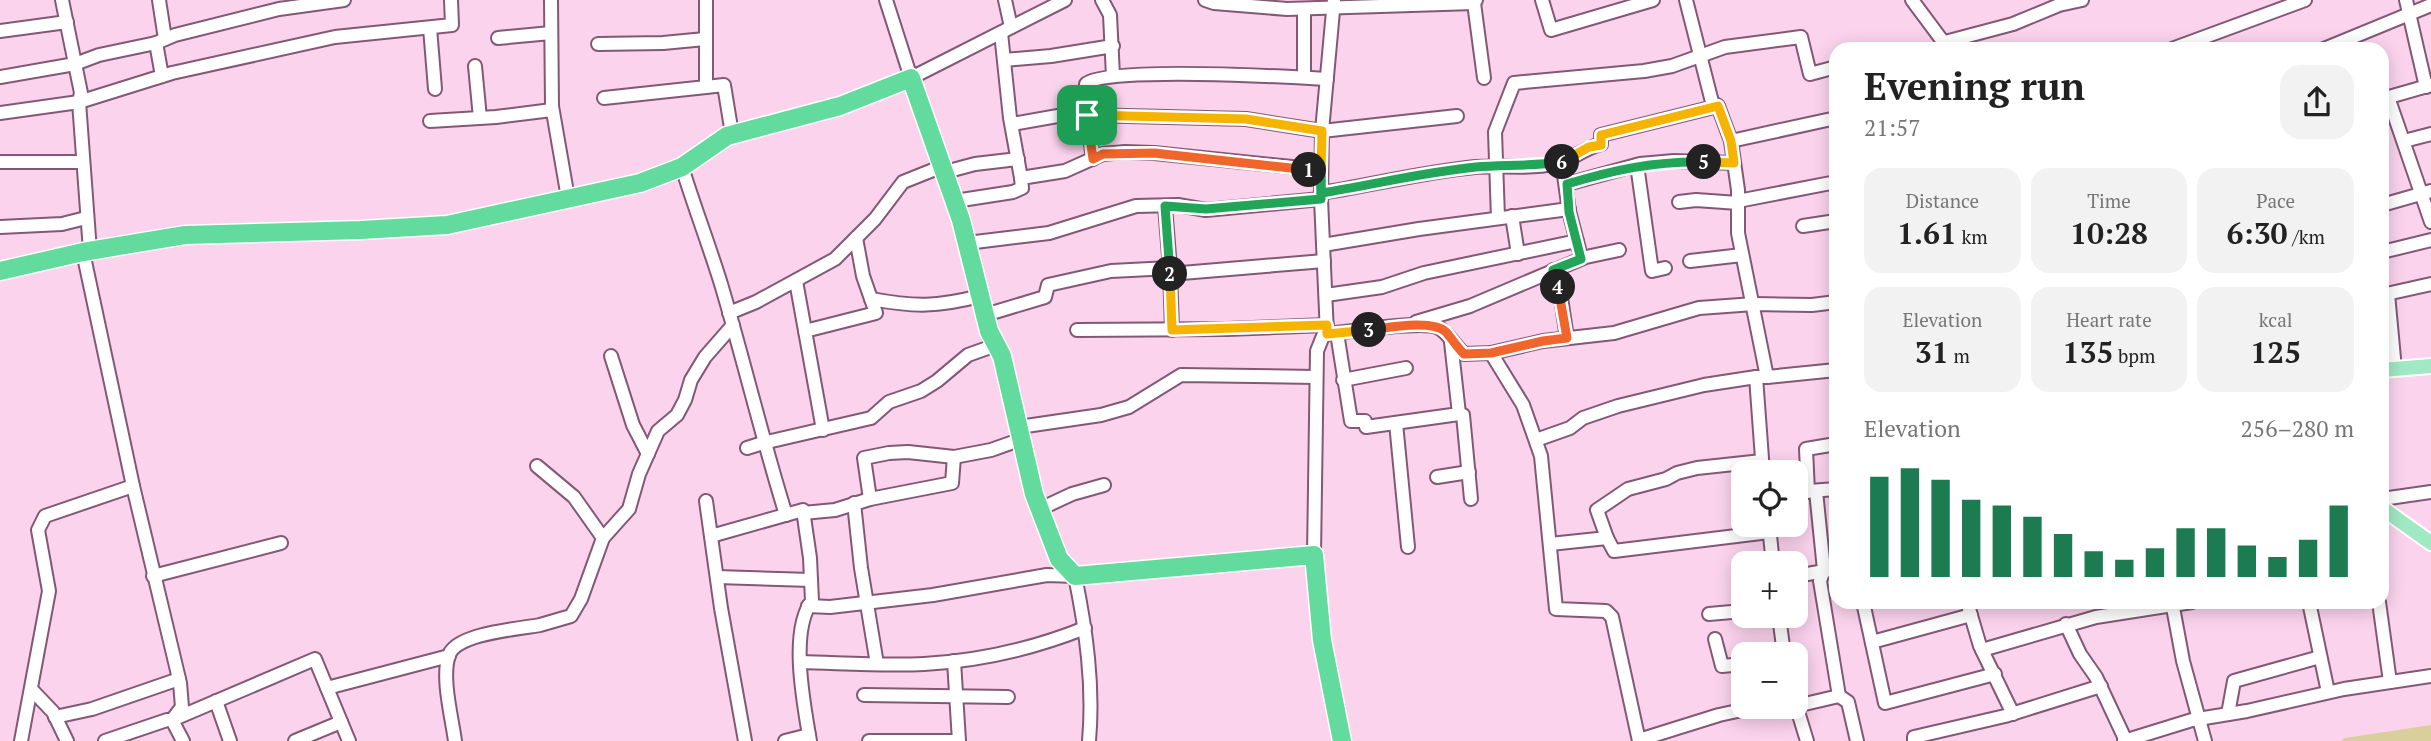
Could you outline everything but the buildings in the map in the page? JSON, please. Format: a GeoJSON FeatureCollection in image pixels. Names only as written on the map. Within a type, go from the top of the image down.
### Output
{"type":"FeatureCollection","features":[{"type":"Feature","properties":{"kind":"highway"},"geometry":{"type":"LineString","coordinates":[[0,271],[86,252],[185,235],[447,225],[640,183],[682,167],[732,134],[839,106],[911,78],[955,201],[989,331],[1002,356],[1040,509],[1059,559],[1075,576],[1314,555],[1322,640],[1342,741]]}},
{"type":"Feature","properties":{"kind":"main road"},"geometry":{"type":"LineString","coordinates":[[2389,370],[2431,366]]}},
{"type":"Feature","properties":{"kind":"main road"},"geometry":{"type":"LineString","coordinates":[[2389,513],[2431,543]]}},
{"type":"Feature","properties":{"kind":"street"},"geometry":{"type":"LineString","coordinates":[[62,0],[81,93],[79,102],[86,252],[133,486],[179,679],[182,707],[172,720]]}},
{"type":"Feature","properties":{"kind":"street"},"geometry":{"type":"LineString","coordinates":[[0,77],[75,64],[99,55],[279,9],[344,0]]}},
{"type":"Feature","properties":{"kind":"street"},"geometry":{"type":"LineString","coordinates":[[0,113],[79,102],[162,76],[253,53],[335,37],[452,26],[451,0]]}},
{"type":"Feature","properties":{"kind":"street"},"geometry":{"type":"LineString","coordinates":[[551,0],[552,110],[568,198]]}},
{"type":"Feature","properties":{"kind":"street"},"geometry":{"type":"LineString","coordinates":[[706,0],[706,87]]}},
{"type":"Feature","properties":{"kind":"street"},"geometry":{"type":"LineString","coordinates":[[886,0],[911,78],[1065,0]]}},
{"type":"Feature","properties":{"kind":"street"},"geometry":{"type":"LineString","coordinates":[[955,201],[1013,192],[1022,188],[1004,60],[1005,0]]}},
{"type":"Feature","properties":{"kind":"street"},"geometry":{"type":"LineString","coordinates":[[1102,0],[1110,15],[1112,76]]}},
{"type":"Feature","properties":{"kind":"street"},"geometry":{"type":"LineString","coordinates":[[1205,0],[1214,3],[1304,9],[1334,4],[1475,1],[1484,78]]}},
{"type":"Feature","properties":{"kind":"street"},"geometry":{"type":"LineString","coordinates":[[1542,0],[1551,30],[1653,0]]}},
{"type":"Feature","properties":{"kind":"street"},"geometry":{"type":"LineString","coordinates":[[1686,0],[1712,102],[1718,106],[1731,141],[1738,202],[1738,233],[1754,304],[1762,377],[1763,460]]}},
{"type":"Feature","properties":{"kind":"street"},"geometry":{"type":"LineString","coordinates":[[1956,42],[2013,24],[2059,5],[2082,0]]}},
{"type":"Feature","properties":{"kind":"street"},"geometry":{"type":"LineString","coordinates":[[2207,42],[2305,0]]}},
{"type":"Feature","properties":{"kind":"street"},"geometry":{"type":"LineString","coordinates":[[2389,97],[2428,86],[2406,0]]}},
{"type":"Feature","properties":{"kind":"street"},"geometry":{"type":"LineString","coordinates":[[162,1],[162,76]]}},
{"type":"Feature","properties":{"kind":"street"},"geometry":{"type":"LineString","coordinates":[[1915,1],[1944,42]]}},
{"type":"Feature","properties":{"kind":"street"},"geometry":{"type":"LineString","coordinates":[[1334,4],[1322,131],[1321,196],[1330,331],[1351,421],[1365,421],[1366,427],[1463,415],[1471,499]]}},
{"type":"Feature","properties":{"kind":"street"},"geometry":{"type":"LineString","coordinates":[[2341,42],[2431,5]]}},
{"type":"Feature","properties":{"kind":"street"},"geometry":{"type":"LineString","coordinates":[[1304,9],[1304,77]]}},
{"type":"Feature","properties":{"kind":"street"},"geometry":{"type":"LineString","coordinates":[[0,31],[67,22]]}},
{"type":"Feature","properties":{"kind":"street"},"geometry":{"type":"LineString","coordinates":[[430,28],[435,89]]}},
{"type":"Feature","properties":{"kind":"street"},"geometry":{"type":"LineString","coordinates":[[498,38],[551,33]]}},
{"type":"Feature","properties":{"kind":"street"},"geometry":{"type":"LineString","coordinates":[[1498,218],[1495,132],[1514,83],[1644,71],[1701,57],[1725,47],[1801,37],[1810,74],[1829,69]]}},
{"type":"Feature","properties":{"kind":"street"},"geometry":{"type":"LineString","coordinates":[[598,44],[705,39]]}},
{"type":"Feature","properties":{"kind":"street"},"geometry":{"type":"LineString","coordinates":[[1004,60],[1113,46]]}},
{"type":"Feature","properties":{"kind":"street"},"geometry":{"type":"LineString","coordinates":[[475,66],[481,118]]}},
{"type":"Feature","properties":{"kind":"street"},"geometry":{"type":"LineString","coordinates":[[1093,159],[1086,113],[1086,84],[1091,79],[1112,76],[1326,79]]}},
{"type":"Feature","properties":{"kind":"street"},"geometry":{"type":"LineString","coordinates":[[604,98],[724,85],[732,134]]}},
{"type":"Feature","properties":{"kind":"street"},"geometry":{"type":"LineString","coordinates":[[967,243],[1049,233],[1136,206],[1206,209],[1321,196],[1438,172],[1562,162],[1589,147],[1601,145],[1601,135],[1718,106]]}},
{"type":"Feature","properties":{"kind":"street"},"geometry":{"type":"LineString","coordinates":[[2389,107],[2427,193],[2431,222]]}},
{"type":"Feature","properties":{"kind":"street"},"geometry":{"type":"LineString","coordinates":[[430,121],[552,110]]}},
{"type":"Feature","properties":{"kind":"street"},"geometry":{"type":"LineString","coordinates":[[1012,124],[1086,113],[1246,119],[1322,131],[1457,116]]}},
{"type":"Feature","properties":{"kind":"street"},"geometry":{"type":"LineString","coordinates":[[1731,141],[1829,120]]}},
{"type":"Feature","properties":{"kind":"street"},"geometry":{"type":"LineString","coordinates":[[2404,141],[2431,134]]}},
{"type":"Feature","properties":{"kind":"street"},"geometry":{"type":"LineString","coordinates":[[1021,178],[1065,171],[1103,154],[1154,153],[1292,167],[1321,173]]}},
{"type":"Feature","properties":{"kind":"street"},"geometry":{"type":"LineString","coordinates":[[455,741],[447,691],[449,656],[455,646],[478,636],[540,625],[571,616],[581,599],[603,538],[629,509],[639,474],[658,431],[677,415],[691,380],[731,319],[835,259],[875,219],[902,182],[944,169],[1018,159]]}},
{"type":"Feature","properties":{"kind":"street"},"geometry":{"type":"LineString","coordinates":[[1567,184],[1637,165],[1674,161],[1734,163]]}},
{"type":"Feature","properties":{"kind":"street"},"geometry":{"type":"LineString","coordinates":[[0,162],[82,162]]}},
{"type":"Feature","properties":{"kind":"street"},"geometry":{"type":"LineString","coordinates":[[1562,162],[1569,209],[1581,259]]}},
{"type":"Feature","properties":{"kind":"street"},"geometry":{"type":"LineString","coordinates":[[1637,165],[1652,271],[1665,268]]}},
{"type":"Feature","properties":{"kind":"street"},"geometry":{"type":"LineString","coordinates":[[682,167],[731,319],[763,443],[786,515]]}},
{"type":"Feature","properties":{"kind":"street"},"geometry":{"type":"LineString","coordinates":[[1679,202],[1738,202],[1829,183]]}},
{"type":"Feature","properties":{"kind":"street"},"geometry":{"type":"LineString","coordinates":[[2389,203],[2427,193]]}},
{"type":"Feature","properties":{"kind":"street"},"geometry":{"type":"LineString","coordinates":[[1165,206],[1172,330]]}},
{"type":"Feature","properties":{"kind":"street"},"geometry":{"type":"LineString","coordinates":[[1323,245],[1569,209]]}},
{"type":"Feature","properties":{"kind":"street"},"geometry":{"type":"LineString","coordinates":[[1512,216],[1518,254]]}},
{"type":"Feature","properties":{"kind":"street"},"geometry":{"type":"LineString","coordinates":[[0,227],[62,224],[86,218]]}},
{"type":"Feature","properties":{"kind":"street"},"geometry":{"type":"LineString","coordinates":[[1803,226],[1829,222]]}},
{"type":"Feature","properties":{"kind":"street"},"geometry":{"type":"LineString","coordinates":[[805,331],[876,313],[863,276],[856,238]]}},
{"type":"Feature","properties":{"kind":"street"},"geometry":{"type":"LineString","coordinates":[[2389,250],[2431,240]]}},
{"type":"Feature","properties":{"kind":"street"},"geometry":{"type":"LineString","coordinates":[[1326,295],[1382,287],[1424,273],[1577,241]]}},
{"type":"Feature","properties":{"kind":"street"},"geometry":{"type":"LineString","coordinates":[[1406,326],[1470,306],[1581,259],[1619,250]]}},
{"type":"Feature","properties":{"kind":"street"},"geometry":{"type":"LineString","coordinates":[[1690,261],[1742,255]]}},
{"type":"Feature","properties":{"kind":"street"},"geometry":{"type":"LineString","coordinates":[[985,315],[1045,297],[1048,285],[1111,271],[1170,271],[1324,261]]}},
{"type":"Feature","properties":{"kind":"street"},"geometry":{"type":"LineString","coordinates":[[1553,270],[1560,291],[1567,338]]}},
{"type":"Feature","properties":{"kind":"street"},"geometry":{"type":"LineString","coordinates":[[796,281],[823,430]]}},
{"type":"Feature","properties":{"kind":"street"},"geometry":{"type":"LineString","coordinates":[[2389,294],[2431,284]]}},
{"type":"Feature","properties":{"kind":"street"},"geometry":{"type":"LineString","coordinates":[[871,299],[933,306],[980,296]]}},
{"type":"Feature","properties":{"kind":"street"},"geometry":{"type":"LineString","coordinates":[[1077,330],[1330,331],[1435,326],[1445,332],[1464,354],[1491,353],[1543,341],[1614,332],[1699,308],[1829,303]]}},
{"type":"Feature","properties":{"kind":"street"},"geometry":{"type":"LineString","coordinates":[[1314,555],[1317,351],[1323,337],[1330,331]]}},
{"type":"Feature","properties":{"kind":"street"},"geometry":{"type":"LineString","coordinates":[[1451,342],[1459,414]]}},
{"type":"Feature","properties":{"kind":"street"},"geometry":{"type":"LineString","coordinates":[[747,448],[871,418],[888,402],[921,391],[937,381],[968,355],[996,345]]}},
{"type":"Feature","properties":{"kind":"street"},"geometry":{"type":"LineString","coordinates":[[1491,353],[1523,405],[1541,456],[1556,609],[1606,611],[1612,617],[1644,740],[1731,712]]}},
{"type":"Feature","properties":{"kind":"street"},"geometry":{"type":"LineString","coordinates":[[611,356],[633,425],[648,454]]}},
{"type":"Feature","properties":{"kind":"street"},"geometry":{"type":"LineString","coordinates":[[1343,380],[1406,368]]}},
{"type":"Feature","properties":{"kind":"street"},"geometry":{"type":"LineString","coordinates":[[1535,440],[1570,428],[1583,418],[1618,406],[1704,385],[1829,371]]}},
{"type":"Feature","properties":{"kind":"street"},"geometry":{"type":"LineString","coordinates":[[870,499],[864,458],[908,452],[954,457],[991,450],[1020,433],[1129,407],[1181,375],[1316,377]]}},
{"type":"Feature","properties":{"kind":"street"},"geometry":{"type":"LineString","coordinates":[[1396,423],[1408,547]]}},
{"type":"Feature","properties":{"kind":"street"},"geometry":{"type":"LineString","coordinates":[[1807,460],[1807,450],[1829,445]]}},
{"type":"Feature","properties":{"kind":"street"},"geometry":{"type":"LineString","coordinates":[[712,536],[803,510],[803,513],[835,510],[870,499],[952,483],[954,457]]}},
{"type":"Feature","properties":{"kind":"street"},"geometry":{"type":"LineString","coordinates":[[537,466],[575,497],[603,538]]}},
{"type":"Feature","properties":{"kind":"street"},"geometry":{"type":"LineString","coordinates":[[1731,467],[1697,468],[1677,473],[1666,479],[1628,489],[1597,510],[1606,538],[1614,551],[1731,534]]}},
{"type":"Feature","properties":{"kind":"street"},"geometry":{"type":"LineString","coordinates":[[1437,477],[1469,472]]}},
{"type":"Feature","properties":{"kind":"street"},"geometry":{"type":"LineString","coordinates":[[1040,509],[1072,494],[1104,485]]}},
{"type":"Feature","properties":{"kind":"street"},"geometry":{"type":"LineString","coordinates":[[21,741],[49,591],[38,530],[45,516],[133,486]]}},
{"type":"Feature","properties":{"kind":"street"},"geometry":{"type":"LineString","coordinates":[[1808,492],[1829,490]]}},
{"type":"Feature","properties":{"kind":"street"},"geometry":{"type":"LineString","coordinates":[[2389,498],[2431,492]]}},
{"type":"Feature","properties":{"kind":"street"},"geometry":{"type":"LineString","coordinates":[[1808,496],[1829,570]]}},
{"type":"Feature","properties":{"kind":"street"},"geometry":{"type":"LineString","coordinates":[[706,501],[745,741]]}},
{"type":"Feature","properties":{"kind":"street"},"geometry":{"type":"LineString","coordinates":[[854,503],[866,602],[877,664]]}},
{"type":"Feature","properties":{"kind":"street"},"geometry":{"type":"LineString","coordinates":[[785,741],[809,738],[801,662],[804,612],[812,601],[803,513]]}},
{"type":"Feature","properties":{"kind":"street"},"geometry":{"type":"LineString","coordinates":[[1550,544],[1606,538]]}},
{"type":"Feature","properties":{"kind":"street"},"geometry":{"type":"LineString","coordinates":[[153,576],[281,543]]}},
{"type":"Feature","properties":{"kind":"street"},"geometry":{"type":"LineString","coordinates":[[1808,574],[1829,570]]}},
{"type":"Feature","properties":{"kind":"street"},"geometry":{"type":"LineString","coordinates":[[1829,570],[1820,581],[1839,695],[1848,702],[1857,741]]}},
{"type":"Feature","properties":{"kind":"street"},"geometry":{"type":"LineString","coordinates":[[808,606],[830,607],[933,595],[1047,575],[1075,576],[1085,628],[1090,692],[1089,741]]}},
{"type":"Feature","properties":{"kind":"street"},"geometry":{"type":"LineString","coordinates":[[717,577],[811,580]]}},
{"type":"Feature","properties":{"kind":"street"},"geometry":{"type":"LineString","coordinates":[[1865,609],[1885,703],[1995,674]]}},
{"type":"Feature","properties":{"kind":"street"},"geometry":{"type":"LineString","coordinates":[[1872,642],[1966,609]]}},
{"type":"Feature","properties":{"kind":"street"},"geometry":{"type":"LineString","coordinates":[[1969,609],[1982,650],[2013,713]]}},
{"type":"Feature","properties":{"kind":"street"},"geometry":{"type":"LineString","coordinates":[[1982,650],[2066,624],[2139,609]]}},
{"type":"Feature","properties":{"kind":"street"},"geometry":{"type":"LineString","coordinates":[[2173,609],[2183,661],[2205,741]]}},
{"type":"Feature","properties":{"kind":"street"},"geometry":{"type":"LineString","coordinates":[[2310,609],[2328,692]]}},
{"type":"Feature","properties":{"kind":"street"},"geometry":{"type":"LineString","coordinates":[[2380,609],[2390,682]]}},
{"type":"Feature","properties":{"kind":"street"},"geometry":{"type":"LineString","coordinates":[[1709,614],[1731,612]]}},
{"type":"Feature","properties":{"kind":"street"},"geometry":{"type":"LineString","coordinates":[[2066,624],[2080,654],[2101,686],[2125,741],[2198,719],[2328,692],[2431,676]]}},
{"type":"Feature","properties":{"kind":"street"},"geometry":{"type":"LineString","coordinates":[[801,662],[924,664],[954,661],[1007,653],[1061,638],[1085,628]]}},
{"type":"Feature","properties":{"kind":"street"},"geometry":{"type":"LineString","coordinates":[[1715,639],[1722,666],[1731,665]]}},
{"type":"Feature","properties":{"kind":"street"},"geometry":{"type":"LineString","coordinates":[[327,688],[449,656]]}},
{"type":"Feature","properties":{"kind":"street"},"geometry":{"type":"LineString","coordinates":[[2228,714],[2234,681],[2320,657]]}},
{"type":"Feature","properties":{"kind":"street"},"geometry":{"type":"LineString","coordinates":[[105,741],[142,736],[167,720],[315,659],[349,741]]}},
{"type":"Feature","properties":{"kind":"street"},"geometry":{"type":"LineString","coordinates":[[869,741],[959,741],[954,661]]}},
{"type":"Feature","properties":{"kind":"street"},"geometry":{"type":"LineString","coordinates":[[55,717],[92,709],[179,679]]}},
{"type":"Feature","properties":{"kind":"street"},"geometry":{"type":"LineString","coordinates":[[1914,741],[1914,737],[2013,713],[2101,686]]}},
{"type":"Feature","properties":{"kind":"street"},"geometry":{"type":"LineString","coordinates":[[31,689],[55,717],[67,741]]}},
{"type":"Feature","properties":{"kind":"street"},"geometry":{"type":"LineString","coordinates":[[864,695],[1008,697]]}},
{"type":"Feature","properties":{"kind":"street"},"geometry":{"type":"LineString","coordinates":[[1808,703],[1839,695]]}},
{"type":"Feature","properties":{"kind":"street"},"geometry":{"type":"LineString","coordinates":[[216,701],[230,741]]}},
{"type":"Feature","properties":{"kind":"street"},"geometry":{"type":"LineString","coordinates":[[1800,719],[1807,741]]}},
{"type":"Feature","properties":{"kind":"street"},"geometry":{"type":"LineString","coordinates":[[172,720],[183,741]]}},
{"type":"Feature","properties":{"kind":"street"},"geometry":{"type":"LineString","coordinates":[[295,741],[341,722]]}},
{"type":"Feature","properties":{"kind":"shaded area"},"geometry":{"type":"Polygon","coordinates":[[[2431,725],[2431,741],[2341,741],[2345,738],[2431,725]]]}},
{"type":"Feature","properties":{"kind":"route"},"geometry":{"type":"LineString","coordinates":[[1087,115],[1093,159],[1103,154],[1154,153],[1292,167],[1321,173],[1321,199],[1206,209],[1165,206],[1172,330],[1327,325],[1327,334],[1406,326],[1435,326],[1445,332],[1464,354],[1491,353],[1567,338],[1560,291],[1553,270],[1581,259],[1569,212],[1567,184],[1640,164],[1674,161],[1734,163],[1731,141],[1718,106],[1601,135],[1601,145],[1589,147],[1562,162],[1533,166],[1476,167],[1438,172],[1382,183],[1321,193],[1322,131],[1246,119],[1087,115]]}}]}
